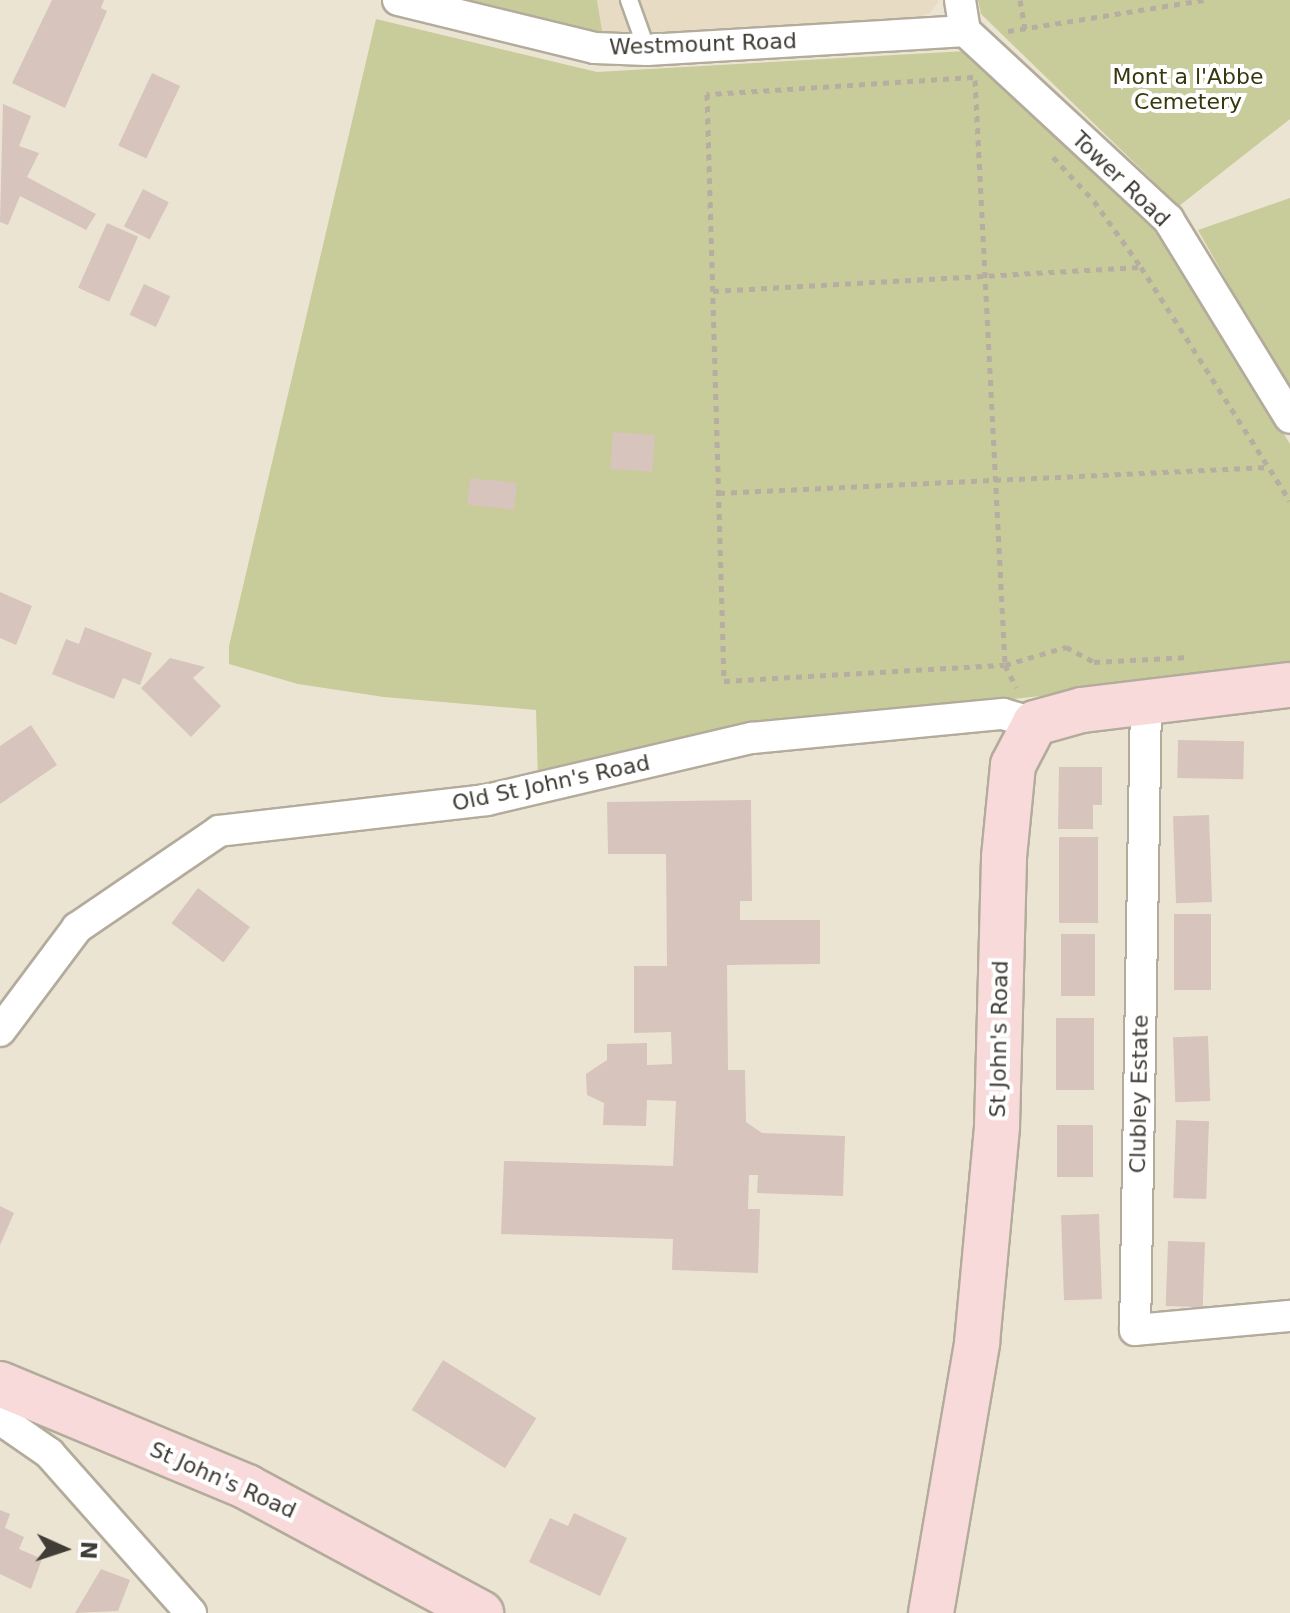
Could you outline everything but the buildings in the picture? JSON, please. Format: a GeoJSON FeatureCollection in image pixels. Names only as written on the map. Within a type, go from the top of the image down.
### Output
{"type":"FeatureCollection","features":[{"type":"Feature","properties":{"kind":"main road"},"geometry":{"type":"LineString","coordinates":[[1035,723],[1082,710],[1290,685]]}},
{"type":"Feature","properties":{"kind":"main road","name":"St John's Road"},"geometry":{"type":"LineString","coordinates":[[931,1613],[977,1343],[997,1126],[1004,857],[1013,765],[1035,723]]}},
{"type":"Feature","properties":{"kind":"main road","name":"St John's Road"},"geometry":{"type":"LineString","coordinates":[[0,1384],[247,1487],[481,1613]]}},
{"type":"Feature","properties":{"kind":"street","name":"Westmount Road"},"geometry":{"type":"LineString","coordinates":[[398,0],[482,9],[595,48],[647,50],[965,31]]}},
{"type":"Feature","properties":{"kind":"street"},"geometry":{"type":"LineString","coordinates":[[960,0],[965,31]]}},
{"type":"Feature","properties":{"kind":"street","name":"Tower Road"},"geometry":{"type":"LineString","coordinates":[[965,31],[982,65],[1168,219],[1290,418]]}},
{"type":"Feature","properties":{"kind":"street","name":"Clubley Estate"},"geometry":{"type":"LineString","coordinates":[[1146,702],[1135,1330],[1290,1316]]}},
{"type":"Feature","properties":{"kind":"street","name":"Old St John's Road"},"geometry":{"type":"LineString","coordinates":[[0,1031],[77,928],[219,831],[487,800],[752,738],[1003,714],[1035,723]]}},
{"type":"Feature","properties":{"kind":"street"},"geometry":{"type":"LineString","coordinates":[[0,1419],[49,1453],[191,1613]]}},
{"type":"Feature","properties":{"kind":"lane"},"geometry":{"type":"LineString","coordinates":[[629,0],[647,50]]}},
{"type":"Feature","properties":{"kind":"path"},"geometry":{"type":"LineString","coordinates":[[1020,0],[1025,29],[1201,0]]}},
{"type":"Feature","properties":{"kind":"path"},"geometry":{"type":"LineString","coordinates":[[982,65],[986,88]]}},
{"type":"Feature","properties":{"kind":"path"},"geometry":{"type":"LineString","coordinates":[[982,65],[985,277],[1005,665],[1035,723]]}},
{"type":"Feature","properties":{"kind":"path"},"geometry":{"type":"LineString","coordinates":[[982,65],[707,94],[724,681],[1005,665],[1066,647],[1094,662],[1199,656]]}},
{"type":"Feature","properties":{"kind":"path"},"geometry":{"type":"LineString","coordinates":[[1051,156],[1094,201],[1141,267],[1290,501]]}},
{"type":"Feature","properties":{"kind":"path"},"geometry":{"type":"LineString","coordinates":[[713,291],[1141,267]]}},
{"type":"Feature","properties":{"kind":"path"},"geometry":{"type":"LineString","coordinates":[[719,493],[1268,467]]}},
{"type":"Feature","properties":{"kind":"shaded area"},"geometry":{"type":"Polygon","coordinates":[[[597,0],[938,2],[930,13],[906,22],[603,37],[597,0]]]}},
{"type":"Feature","properties":{"kind":"green space"},"geometry":{"type":"Polygon","coordinates":[[[469,0],[597,0],[603,37],[469,0]]]}},
{"type":"Feature","properties":{"kind":"green space","name":"Mont a l'Abbe Cemetery"},"geometry":{"type":"Polygon","coordinates":[[[978,0],[1290,0],[1290,119],[1179,206],[981,14],[978,0]]]}},
{"type":"Feature","properties":{"kind":"green space"},"geometry":{"type":"Polygon","coordinates":[[[376,19],[597,72],[966,51],[1146,213],[1290,444],[1290,668],[701,734],[538,779],[536,710],[384,697],[298,684],[229,664],[229,646],[376,19]]]}},
{"type":"Feature","properties":{"kind":"green space"},"geometry":{"type":"Polygon","coordinates":[[[1290,198],[1290,393],[1198,230],[1290,198]]]}}]}
